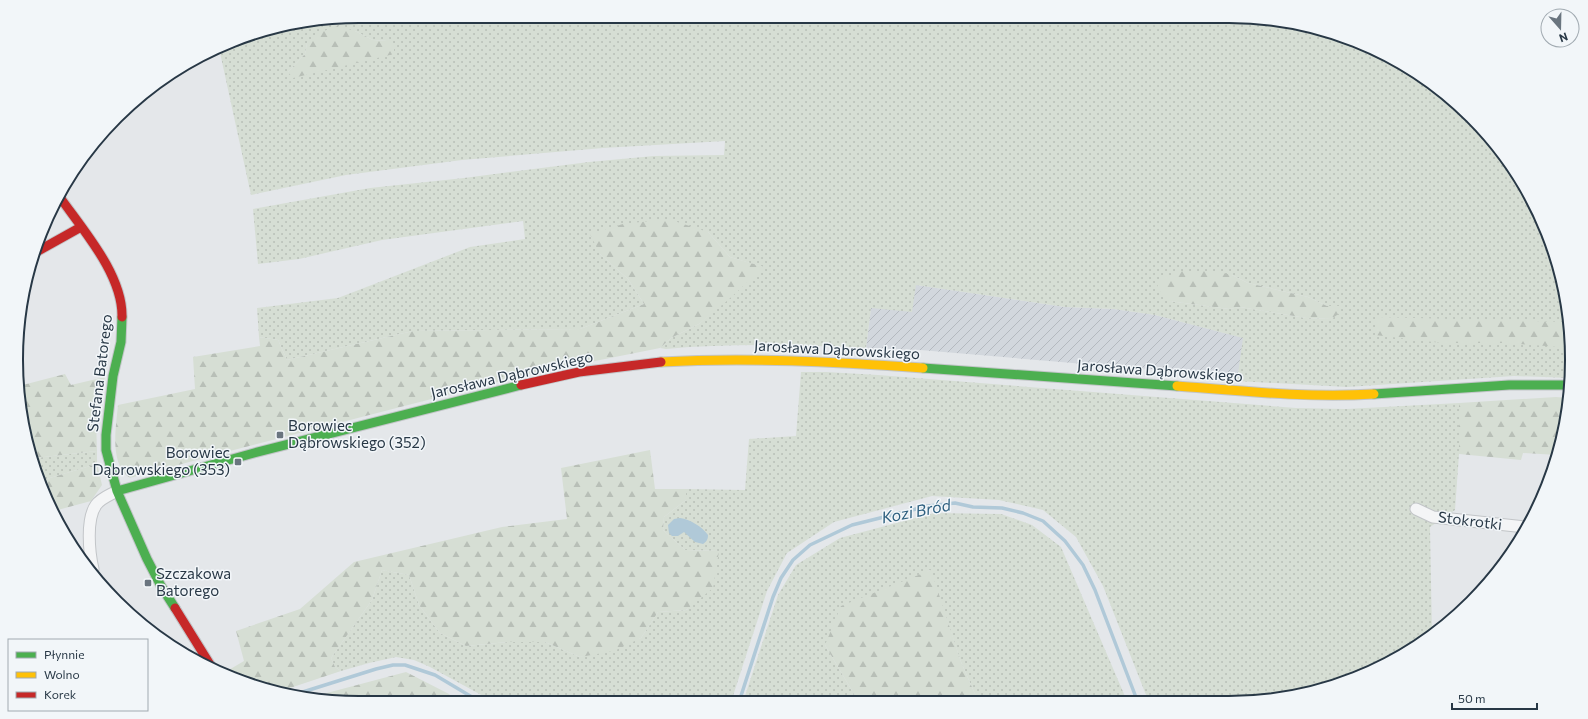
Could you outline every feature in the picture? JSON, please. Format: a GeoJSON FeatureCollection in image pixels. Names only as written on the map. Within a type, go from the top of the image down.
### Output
{"type":"FeatureCollection","features":[{"type":"Feature","properties":{"kind":"street","name":"Stefana Batorego"},"geometry":{"type":"LineString","coordinates":[[63,201],[105,262],[116,285],[122,304],[121,342],[113,376],[106,435],[106,450],[117,492],[147,559],[161,586],[206,659]]}},
{"type":"Feature","properties":{"kind":"street"},"geometry":{"type":"LineString","coordinates":[[42,249],[81,227]]}},
{"type":"Feature","properties":{"kind":"street","name":"Jarosława Dąbrowskiego"},"geometry":{"type":"LineString","coordinates":[[117,492],[286,444],[549,378],[636,364],[771,359],[819,361],[1227,390],[1344,396],[1509,386],[1564,385]]}},
{"type":"Feature","properties":{"kind":"street"},"geometry":{"type":"LineString","coordinates":[[92,563],[90,544],[91,518],[96,505],[102,499],[117,492]]}},
{"type":"Feature","properties":{"kind":"street","name":"Stokrotki"},"geometry":{"type":"LineString","coordinates":[[1416,509],[1432,517],[1521,527]]}},
{"type":"Feature","properties":{"kind":"shaded area"},"geometry":{"type":"Polygon","coordinates":[[[916,285],[1065,307],[1114,309],[1155,315],[1244,338],[1238,375],[1120,367],[920,350],[866,348],[871,308],[916,285]]]}},
{"type":"Feature","properties":{"kind":"green space"},"geometry":{"type":"Polygon","coordinates":[[[360,23],[1228,23],[1294,29],[1337,41],[1397,68],[1433,93],[1450,107],[1481,138],[1495,155],[1520,191],[1539,231],[1554,272],[1562,316],[1565,360],[1564,378],[1514,376],[1347,387],[1237,381],[1243,338],[1155,315],[1114,309],[1065,307],[916,285],[912,312],[871,308],[866,348],[766,345],[660,348],[671,338],[699,324],[763,267],[730,257],[708,232],[600,254],[628,279],[644,304],[580,329],[413,331],[287,360],[278,340],[259,337],[257,308],[338,298],[470,247],[525,239],[523,221],[382,240],[299,259],[258,264],[253,209],[370,188],[589,162],[654,156],[724,155],[725,141],[603,148],[462,160],[346,175],[251,195],[220,54],[251,41],[294,29],[360,23]],[[355,31],[307,43],[305,54],[288,72],[387,41],[373,40],[355,31]],[[1232,275],[1169,301],[1229,309],[1240,307],[1306,318],[1331,319],[1339,306],[1327,306],[1308,297],[1248,283],[1232,275]]]}},
{"type":"Feature","properties":{"kind":"green space"},"geometry":{"type":"Polygon","coordinates":[[[338,26],[355,31],[373,40],[387,41],[394,45],[394,54],[293,78],[288,72],[305,54],[307,43],[318,33],[338,26]]]}},
{"type":"Feature","properties":{"kind":"green space"},"geometry":{"type":"Polygon","coordinates":[[[668,219],[708,232],[730,257],[764,267],[699,324],[671,338],[660,348],[525,375],[130,478],[123,472],[119,464],[115,445],[118,405],[195,389],[193,357],[260,346],[259,337],[278,340],[287,360],[413,331],[580,329],[644,304],[628,279],[600,254],[590,234],[623,224],[668,219]]]}},
{"type":"Feature","properties":{"kind":"green space"},"geometry":{"type":"Polygon","coordinates":[[[1182,271],[1215,271],[1232,275],[1248,283],[1308,297],[1327,306],[1339,306],[1340,313],[1331,319],[1306,318],[1240,307],[1229,309],[1169,301],[1157,287],[1162,278],[1182,271]]]}},
{"type":"Feature","properties":{"kind":"green space"},"geometry":{"type":"Polygon","coordinates":[[[1376,317],[1563,322],[1564,347],[1508,343],[1442,343],[1375,335],[1376,317]]]}},
{"type":"Feature","properties":{"kind":"green space"},"geometry":{"type":"Polygon","coordinates":[[[801,372],[878,375],[1296,408],[1346,409],[1459,403],[1459,454],[1455,510],[1430,527],[1432,627],[1397,651],[1357,670],[1316,685],[1294,690],[1251,695],[1146,696],[1103,586],[1076,537],[1043,510],[999,500],[932,496],[834,522],[787,553],[767,591],[733,696],[483,696],[414,660],[396,657],[341,671],[335,667],[331,658],[372,600],[382,570],[409,575],[419,605],[440,633],[466,646],[508,642],[545,642],[580,657],[641,638],[658,612],[687,610],[719,551],[685,550],[663,530],[664,517],[686,500],[686,489],[745,490],[749,439],[796,436],[801,372]]]}},
{"type":"Feature","properties":{"kind":"green space"},"geometry":{"type":"Polygon","coordinates":[[[65,374],[71,385],[105,377],[98,400],[96,420],[97,451],[38,458],[29,425],[24,385],[65,374]]]}},
{"type":"Feature","properties":{"kind":"green space"},"geometry":{"type":"Polygon","coordinates":[[[1563,398],[1559,425],[1551,455],[1523,453],[1521,460],[1459,454],[1459,403],[1563,398]]]}},
{"type":"Feature","properties":{"kind":"green space"},"geometry":{"type":"Polygon","coordinates":[[[650,450],[655,489],[686,489],[686,500],[664,517],[663,530],[685,550],[719,551],[713,588],[686,610],[658,612],[641,638],[614,651],[580,657],[545,642],[508,642],[466,646],[440,633],[419,605],[409,575],[382,570],[372,600],[331,658],[335,667],[341,671],[288,689],[272,685],[230,669],[244,661],[236,631],[300,609],[354,562],[502,527],[567,519],[561,468],[650,450]]]}},
{"type":"Feature","properties":{"kind":"green space"},"geometry":{"type":"Polygon","coordinates":[[[97,451],[97,464],[46,479],[38,458],[97,451]]]}},
{"type":"Feature","properties":{"kind":"green space"},"geometry":{"type":"Polygon","coordinates":[[[97,464],[102,485],[91,501],[59,510],[46,479],[97,464]]]}},
{"type":"Feature","properties":{"kind":"green space"},"geometry":{"type":"Polygon","coordinates":[[[934,513],[1001,514],[1032,525],[1061,547],[1125,696],[976,696],[961,662],[930,570],[825,645],[854,694],[852,696],[745,696],[778,595],[796,565],[840,538],[934,513]]]}},
{"type":"Feature","properties":{"kind":"green space"},"geometry":{"type":"Polygon","coordinates":[[[931,570],[961,662],[976,696],[852,696],[854,694],[825,645],[841,606],[931,570]]]}},
{"type":"Feature","properties":{"kind":"green space"},"geometry":{"type":"Polygon","coordinates":[[[406,672],[451,696],[360,696],[324,694],[406,672]]]}},
{"type":"Feature","properties":{"kind":"water"},"geometry":{"type":"Polygon","coordinates":[[[680,518],[696,524],[708,535],[703,544],[695,542],[684,532],[678,536],[672,536],[669,533],[668,525],[674,519],[680,518]]]}},
{"type":"Feature","properties":{"kind":"waterway","name":"Kozi Bród"},"geometry":{"type":"LineString","coordinates":[[741,696],[773,597],[781,578],[793,560],[810,545],[852,525],[928,506],[955,503],[973,507],[1002,508],[1023,513],[1043,521],[1065,541],[1083,565],[1095,590],[1135,696]]}},
{"type":"Feature","properties":{"kind":"waterway","name":"Kozi Bród"},"geometry":{"type":"LineString","coordinates":[[305,691],[376,669],[393,665],[405,665],[435,675],[470,696]]}},
{"type":"Feature","properties":{"kind":"traffic: fast"},"geometry":{"type":"LineString","coordinates":[[122,317],[121,342],[113,376],[106,435],[106,450],[117,491],[147,559],[161,586],[175,608]]}},
{"type":"Feature","properties":{"kind":"traffic: fast"},"geometry":{"type":"LineString","coordinates":[[923,368],[1177,386]]}},
{"type":"Feature","properties":{"kind":"traffic: fast"},"geometry":{"type":"LineString","coordinates":[[117,491],[254,453],[521,385]]}},
{"type":"Feature","properties":{"kind":"traffic: fast"},"geometry":{"type":"LineString","coordinates":[[1374,394],[1509,385],[1564,385]]}},
{"type":"Feature","properties":{"kind":"traffic: slow"},"geometry":{"type":"LineString","coordinates":[[661,362],[759,360],[825,362],[923,368]]}},
{"type":"Feature","properties":{"kind":"traffic: slow"},"geometry":{"type":"LineString","coordinates":[[1177,386],[1300,395],[1374,394]]}},
{"type":"Feature","properties":{"kind":"traffic: jam"},"geometry":{"type":"LineString","coordinates":[[63,201],[90,238],[109,269],[121,301],[122,317]]}},
{"type":"Feature","properties":{"kind":"traffic: jam"},"geometry":{"type":"LineString","coordinates":[[42,249],[81,227]]}},
{"type":"Feature","properties":{"kind":"traffic: jam"},"geometry":{"type":"LineString","coordinates":[[521,385],[579,372],[661,362]]}},
{"type":"Feature","properties":{"kind":"traffic: jam"},"geometry":{"type":"LineString","coordinates":[[175,608],[206,659]]}},
{"type":"Feature","properties":{"kind":"place","name":"Borowiec Dąbrowskiego (352)"},"geometry":{"type":"Point","coordinates":[280,435]}},
{"type":"Feature","properties":{"kind":"place","name":"Borowiec Dąbrowskiego (353)"},"geometry":{"type":"Point","coordinates":[238,462]}},
{"type":"Feature","properties":{"kind":"place","name":"Szczakowa Batorego"},"geometry":{"type":"Point","coordinates":[148,583]}}]}
